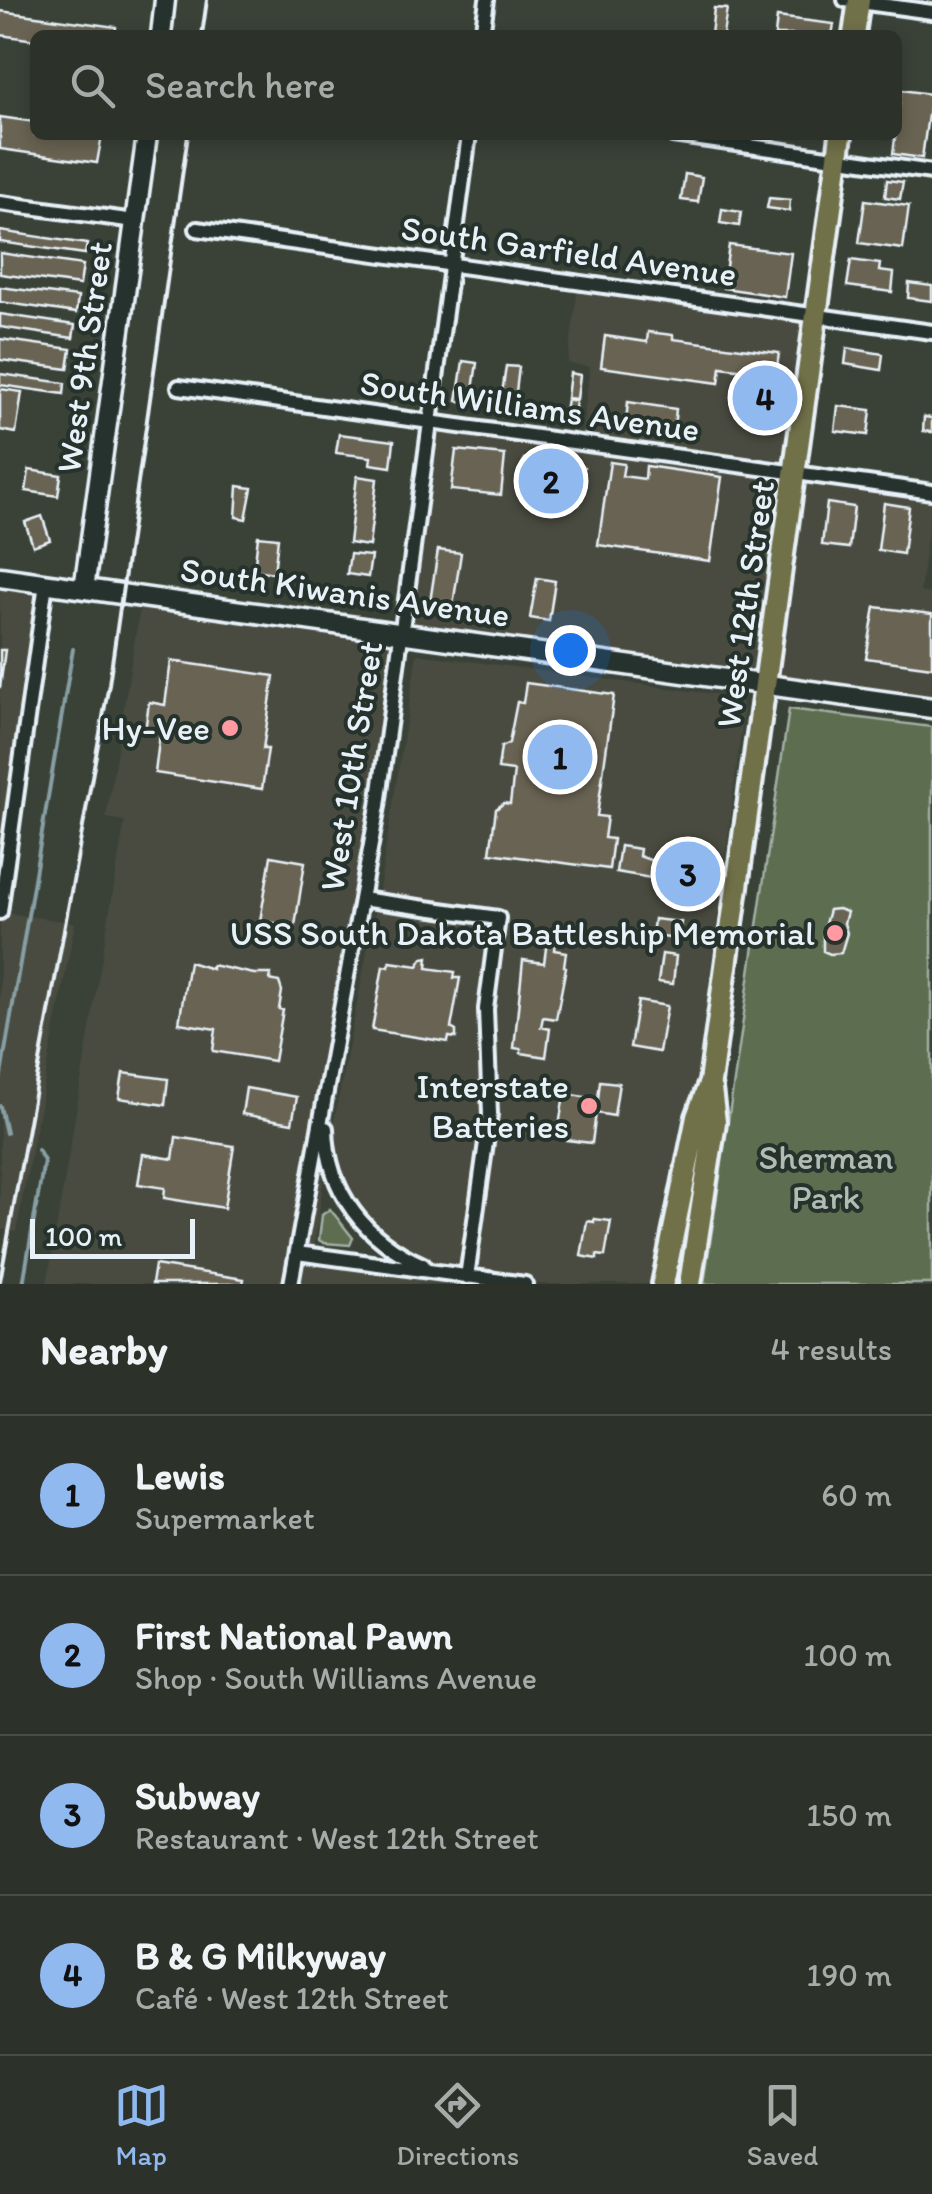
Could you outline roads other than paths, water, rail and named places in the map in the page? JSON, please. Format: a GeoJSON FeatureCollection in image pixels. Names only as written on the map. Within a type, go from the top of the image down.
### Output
{"type":"FeatureCollection","features":[{"type":"Feature","properties":{"kind":"main road"},"geometry":{"type":"LineString","coordinates":[[161,30],[166,0]]}},
{"type":"Feature","properties":{"kind":"main road"},"geometry":{"type":"LineString","coordinates":[[854,1],[854,30]]}},
{"type":"Feature","properties":{"kind":"main road","name":"West 9th Street"},"geometry":{"type":"LineString","coordinates":[[84,589],[146,140]]}},
{"type":"Feature","properties":{"kind":"main road","name":"West 12th Street"},"geometry":{"type":"LineString","coordinates":[[663,1284],[693,1133],[710,1082],[840,140]]}},
{"type":"Feature","properties":{"kind":"main road","name":"South Kiwanis Avenue"},"geometry":{"type":"LineString","coordinates":[[0,576],[932,708]]}},
{"type":"Feature","properties":{"kind":"main road","name":"West 12th Street"},"geometry":{"type":"LineString","coordinates":[[690,1284],[715,1122],[710,1082]]}},
{"type":"Feature","properties":{"kind":"street"},"geometry":{"type":"LineString","coordinates":[[483,30],[487,0]]}},
{"type":"Feature","properties":{"kind":"street"},"geometry":{"type":"LineString","coordinates":[[854,1],[932,12]]}},
{"type":"Feature","properties":{"kind":"street","name":"West 10th Street"},"geometry":{"type":"LineString","coordinates":[[292,1284],[361,899],[403,631],[468,140]]}},
{"type":"Feature","properties":{"kind":"street"},"geometry":{"type":"LineString","coordinates":[[707,140],[932,172]]}},
{"type":"Feature","properties":{"kind":"street"},"geometry":{"type":"LineString","coordinates":[[0,202],[135,221]]}},
{"type":"Feature","properties":{"kind":"street","name":"South Garfield Avenue"},"geometry":{"type":"LineString","coordinates":[[198,228],[932,332]]}},
{"type":"Feature","properties":{"kind":"street","name":"South Williams Avenue"},"geometry":{"type":"LineString","coordinates":[[179,388],[932,492]]}},
{"type":"Feature","properties":{"kind":"street"},"geometry":{"type":"LineString","coordinates":[[0,912],[46,583]]}},
{"type":"Feature","properties":{"kind":"street"},"geometry":{"type":"LineString","coordinates":[[361,899],[498,918],[486,1009],[490,1114],[467,1276]]}},
{"type":"Feature","properties":{"kind":"street"},"geometry":{"type":"LineString","coordinates":[[327,1097],[329,1161],[335,1183],[351,1210],[397,1254],[435,1270]]}},
{"type":"Feature","properties":{"kind":"street"},"geometry":{"type":"LineString","coordinates":[[296,1254],[525,1284]]}},
{"type":"Feature","properties":{"kind":"waterway"},"geometry":{"type":"LineString","coordinates":[[0,1081],[73,649]]}},
{"type":"Feature","properties":{"kind":"waterway"},"geometry":{"type":"LineString","coordinates":[[0,1106],[6,1133]]}},
{"type":"Feature","properties":{"kind":"waterway"},"geometry":{"type":"LineString","coordinates":[[23,1284],[44,1161],[38,1150]]}},
{"type":"Feature","properties":{"kind":"railway"},"geometry":{"type":"LineString","coordinates":[[203,30],[207,0]]}},
{"type":"Feature","properties":{"kind":"railway"},"geometry":{"type":"LineString","coordinates":[[0,1281],[109,684],[187,140]]}},
{"type":"Feature","properties":{"kind":"place","name":"B & G Milkyway"},"geometry":{"type":"Point","coordinates":[765,398]}},
{"type":"Feature","properties":{"kind":"place","name":"First National Pawn"},"geometry":{"type":"Point","coordinates":[551,481]}},
{"type":"Feature","properties":{"kind":"place","name":"Hy-Vee"},"geometry":{"type":"Point","coordinates":[230,728]}},
{"type":"Feature","properties":{"kind":"place","name":"Lewis"},"geometry":{"type":"Point","coordinates":[560,757]}},
{"type":"Feature","properties":{"kind":"place","name":"Subway"},"geometry":{"type":"Point","coordinates":[688,874]}},
{"type":"Feature","properties":{"kind":"place","name":"USS South Dakota Battleship Memorial"},"geometry":{"type":"Point","coordinates":[835,933]}},
{"type":"Feature","properties":{"kind":"place","name":"Interstate Batteries"},"geometry":{"type":"Point","coordinates":[589,1106]}},
{"type":"Feature","properties":{"kind":"park label","name":"Sherman Park"},"geometry":{"type":"Point","coordinates":[826,1177]}}]}
